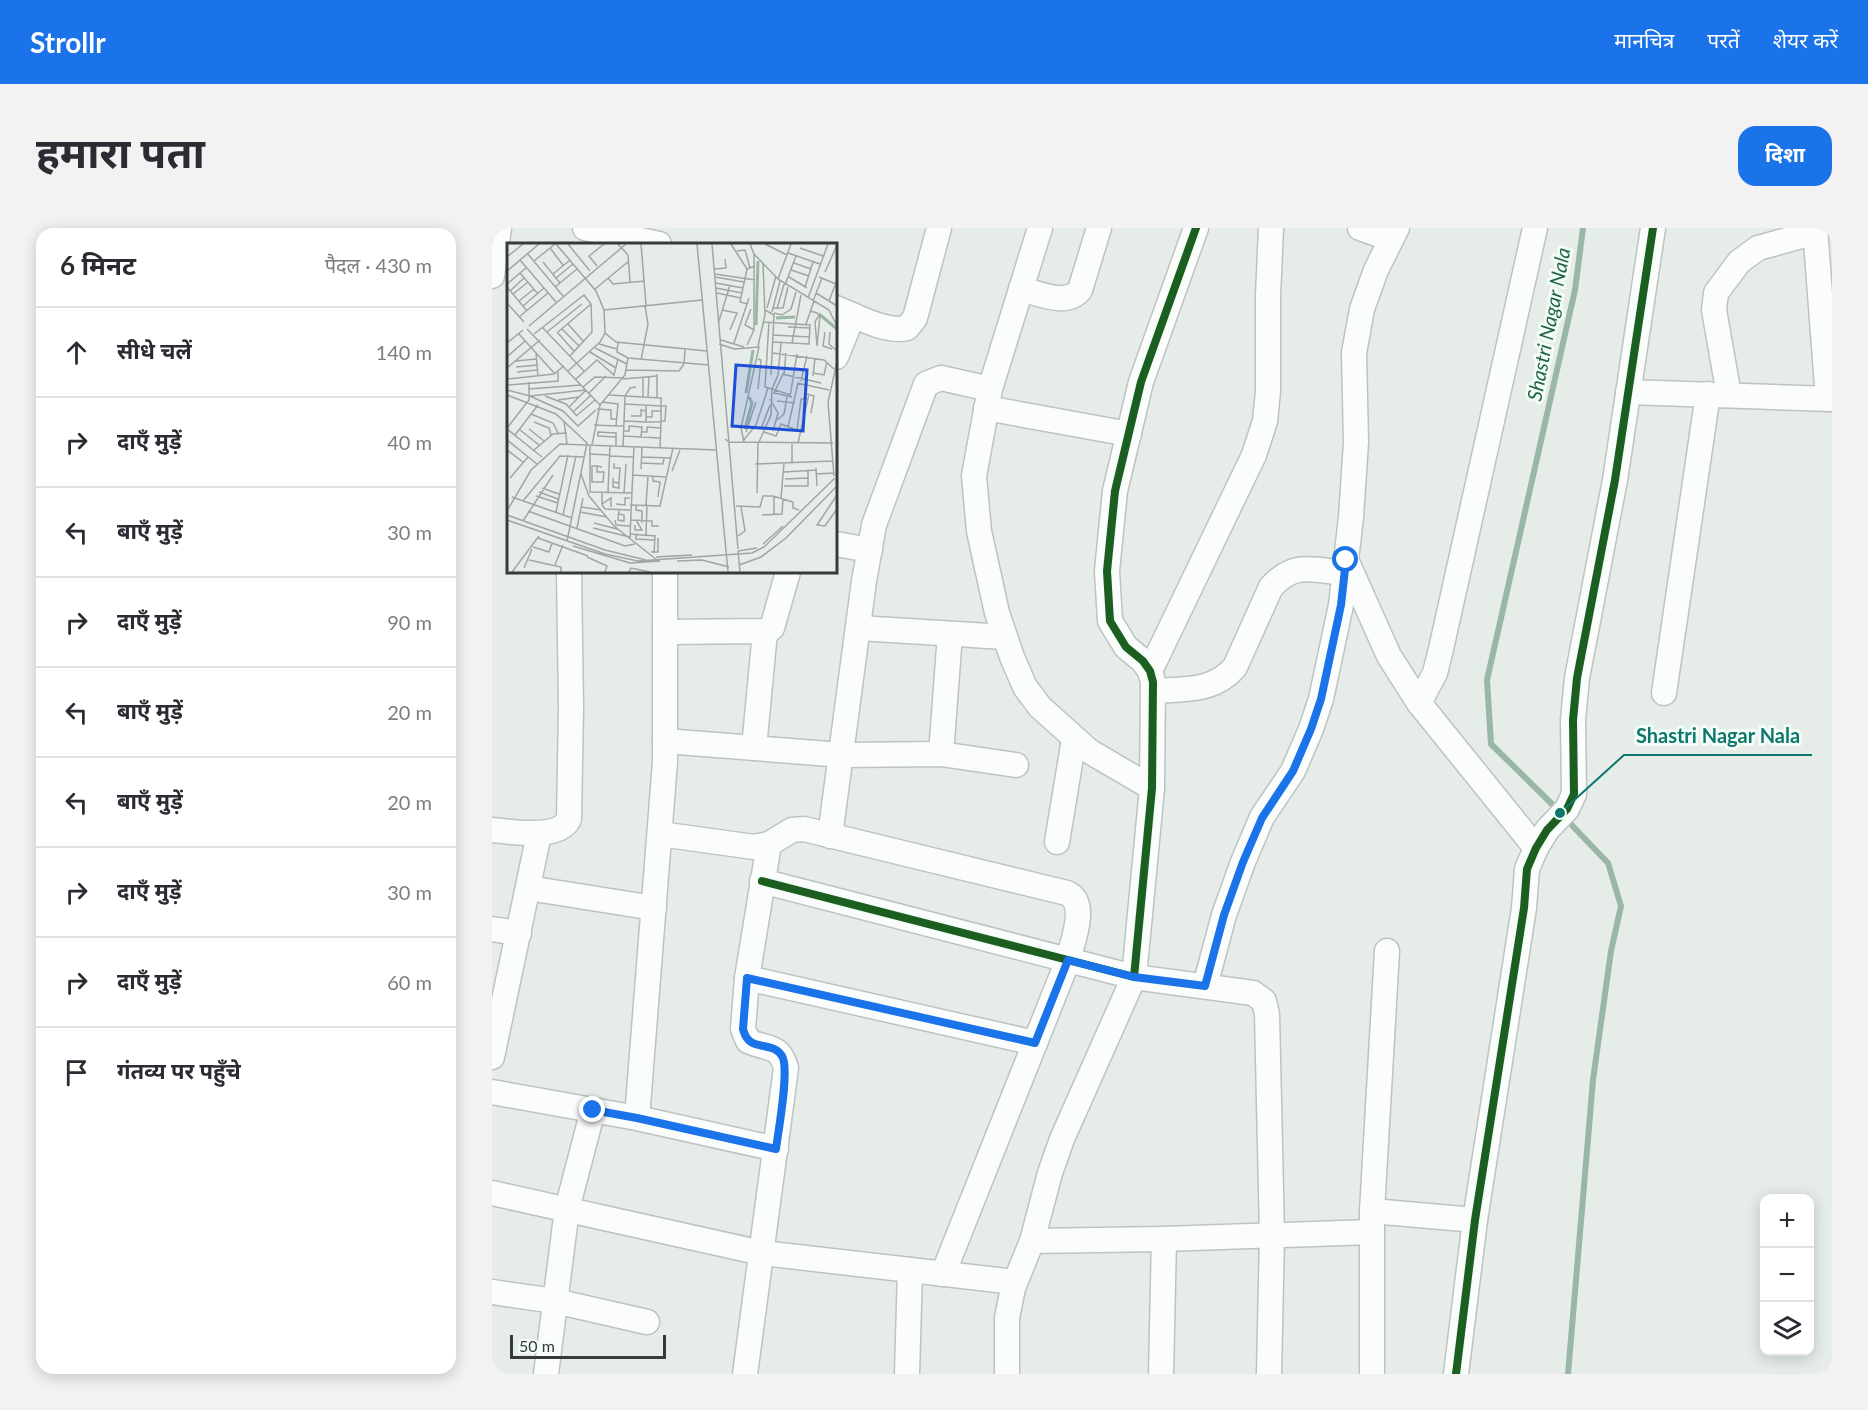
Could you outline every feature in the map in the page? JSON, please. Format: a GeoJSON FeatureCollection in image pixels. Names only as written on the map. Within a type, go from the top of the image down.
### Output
{"type":"FeatureCollection","features":[{"type":"Feature","properties":{"kind":"street"},"geometry":{"type":"LineString","coordinates":[[492,276],[499,228]]}},
{"type":"Feature","properties":{"kind":"street"},"geometry":{"type":"LineString","coordinates":[[837,351],[844,312],[895,330],[907,328],[915,318],[939,228]]}},
{"type":"Feature","properties":{"kind":"street"},"geometry":{"type":"LineString","coordinates":[[1040,228],[988,399],[974,476],[979,531],[997,613],[1025,687],[1040,707],[1089,752],[1152,788]]}},
{"type":"Feature","properties":{"kind":"street"},"geometry":{"type":"LineString","coordinates":[[1021,289],[1063,299],[1076,295],[1080,290],[1099,228]]}},
{"type":"Feature","properties":{"kind":"street"},"geometry":{"type":"LineString","coordinates":[[1007,1374],[1007,1318],[1015,1282],[1032,1241],[1050,1173],[1062,1139],[1134,977],[1152,788],[1152,681],[1143,661],[1126,647],[1110,621],[1107,571],[1115,491],[1141,382],[1196,228]]}},
{"type":"Feature","properties":{"kind":"street"},"geometry":{"type":"LineString","coordinates":[[1152,681],[1254,455],[1265,421],[1271,228]]}},
{"type":"Feature","properties":{"kind":"street"},"geometry":{"type":"LineString","coordinates":[[1205,986],[1224,915],[1243,862],[1262,818],[1293,771],[1311,729],[1321,699],[1341,605],[1356,442],[1354,352],[1362,309],[1376,270],[1394,233],[1360,228]]}},
{"type":"Feature","properties":{"kind":"street"},"geometry":{"type":"LineString","coordinates":[[1419,703],[1435,673],[1441,650],[1535,228]]}},
{"type":"Feature","properties":{"kind":"street"},"geometry":{"type":"LineString","coordinates":[[1456,1374],[1475,1220],[1524,909],[1527,869],[1542,839],[1567,809],[1574,794],[1573,720],[1577,678],[1615,480],[1653,228]]}},
{"type":"Feature","properties":{"kind":"street"},"geometry":{"type":"LineString","coordinates":[[1628,392],[1718,395],[1830,399],[1816,230],[1758,248],[1739,262],[1716,292],[1714,310],[1718,395],[1664,693]]}},
{"type":"Feature","properties":{"kind":"street"},"geometry":{"type":"LineString","coordinates":[[590,234],[653,243]]}},
{"type":"Feature","properties":{"kind":"street"},"geometry":{"type":"LineString","coordinates":[[830,836],[874,525],[926,384],[941,378],[988,399],[1129,434]]}},
{"type":"Feature","properties":{"kind":"street"},"geometry":{"type":"LineString","coordinates":[[837,544],[870,550]]}},
{"type":"Feature","properties":{"kind":"street"},"geometry":{"type":"LineString","coordinates":[[1152,681],[1203,688],[1227,676],[1235,667],[1271,587],[1287,572],[1297,569],[1345,567]]}},
{"type":"Feature","properties":{"kind":"street"},"geometry":{"type":"LineString","coordinates":[[1345,567],[1389,656],[1419,703],[1542,839]]}},
{"type":"Feature","properties":{"kind":"street"},"geometry":{"type":"LineString","coordinates":[[492,830],[538,834],[564,826],[569,819],[571,708],[569,573]]}},
{"type":"Feature","properties":{"kind":"street"},"geometry":{"type":"LineString","coordinates":[[637,1118],[660,834],[665,741],[665,573]]}},
{"type":"Feature","properties":{"kind":"street"},"geometry":{"type":"LineString","coordinates":[[665,632],[765,632],[772,628],[788,573]]}},
{"type":"Feature","properties":{"kind":"street"},"geometry":{"type":"LineString","coordinates":[[859,628],[1005,637]]}},
{"type":"Feature","properties":{"kind":"street"},"geometry":{"type":"LineString","coordinates":[[754,748],[765,632]]}},
{"type":"Feature","properties":{"kind":"street"},"geometry":{"type":"LineString","coordinates":[[941,754],[950,634]]}},
{"type":"Feature","properties":{"kind":"street"},"geometry":{"type":"LineString","coordinates":[[1057,842],[1074,739]]}},
{"type":"Feature","properties":{"kind":"street"},"geometry":{"type":"LineString","coordinates":[[665,741],[842,755],[941,754],[1016,765]]}},
{"type":"Feature","properties":{"kind":"street"},"geometry":{"type":"LineString","coordinates":[[660,834],[754,847],[769,844],[792,830],[804,829],[1072,895],[1078,907],[1078,921],[1068,960],[944,1274]]}},
{"type":"Feature","properties":{"kind":"street"},"geometry":{"type":"LineString","coordinates":[[492,1057],[538,834]]}},
{"type":"Feature","properties":{"kind":"street"},"geometry":{"type":"LineString","coordinates":[[745,1374],[786,1068],[782,1054],[772,1048],[748,1041],[743,1029],[747,978],[769,844]]}},
{"type":"Feature","properties":{"kind":"street"},"geometry":{"type":"LineString","coordinates":[[762,880],[1134,977],[1253,993],[1263,1001],[1267,1014],[1272,1235],[1269,1374]]}},
{"type":"Feature","properties":{"kind":"street"},"geometry":{"type":"LineString","coordinates":[[528,888],[654,908]]}},
{"type":"Feature","properties":{"kind":"street"},"geometry":{"type":"LineString","coordinates":[[492,929],[519,933]]}},
{"type":"Feature","properties":{"kind":"street"},"geometry":{"type":"LineString","coordinates":[[1372,1374],[1372,1222],[1387,951]]}},
{"type":"Feature","properties":{"kind":"street"},"geometry":{"type":"LineString","coordinates":[[747,978],[1035,1043]]}},
{"type":"Feature","properties":{"kind":"street"},"geometry":{"type":"LineString","coordinates":[[492,1092],[637,1118],[776,1149]]}},
{"type":"Feature","properties":{"kind":"street"},"geometry":{"type":"LineString","coordinates":[[546,1374],[567,1209],[593,1110]]}},
{"type":"Feature","properties":{"kind":"street"},"geometry":{"type":"LineString","coordinates":[[492,1193],[762,1253],[1015,1282]]}},
{"type":"Feature","properties":{"kind":"street"},"geometry":{"type":"LineString","coordinates":[[1032,1241],[1272,1235],[1372,1222],[1475,1220]]}},
{"type":"Feature","properties":{"kind":"street"},"geometry":{"type":"LineString","coordinates":[[1161,1374],[1164,1239]]}},
{"type":"Feature","properties":{"kind":"street"},"geometry":{"type":"LineString","coordinates":[[907,1374],[910,1270]]}},
{"type":"Feature","properties":{"kind":"street"},"geometry":{"type":"LineString","coordinates":[[492,1292],[555,1301],[647,1322]]}},
{"type":"Feature","properties":{"kind":"waterway","name":"Shastri Nagar Nala"},"geometry":{"type":"LineString","coordinates":[[1558,810],[1491,744],[1487,680],[1575,290],[1583,228]]}},
{"type":"Feature","properties":{"kind":"waterway","name":"Shastri Nagar Nala"},"geometry":{"type":"LineString","coordinates":[[1565,818],[1608,863],[1621,906],[1611,951],[1593,1080],[1568,1374]]}},
{"type":"Feature","properties":{"kind":"cycle path"},"geometry":{"type":"LineString","coordinates":[[762,881],[1134,977],[1152,788],[1153,682],[1150,671],[1143,661],[1126,647],[1110,621],[1107,571],[1115,491],[1141,382],[1196,228]]}},
{"type":"Feature","properties":{"kind":"cycle path"},"geometry":{"type":"LineString","coordinates":[[1456,1374],[1475,1220],[1524,908],[1527,869],[1547,830],[1567,809],[1574,794],[1573,720],[1577,678],[1615,480],[1653,228]]}},
{"type":"Feature","properties":{"kind":"place","name":"Shastri Nagar Nala"},"geometry":{"type":"Point","coordinates":[1560,813]}},
{"type":"Feature","properties":{"kind":"route"},"geometry":{"type":"LineString","coordinates":[[593,1110],[776,1149],[786,1068],[782,1054],[772,1048],[748,1041],[744,1036],[747,978],[1035,1043],[1068,960],[1134,977],[1205,986],[1224,915],[1243,862],[1262,818],[1293,771],[1321,699],[1341,605],[1346,560]]}}]}
